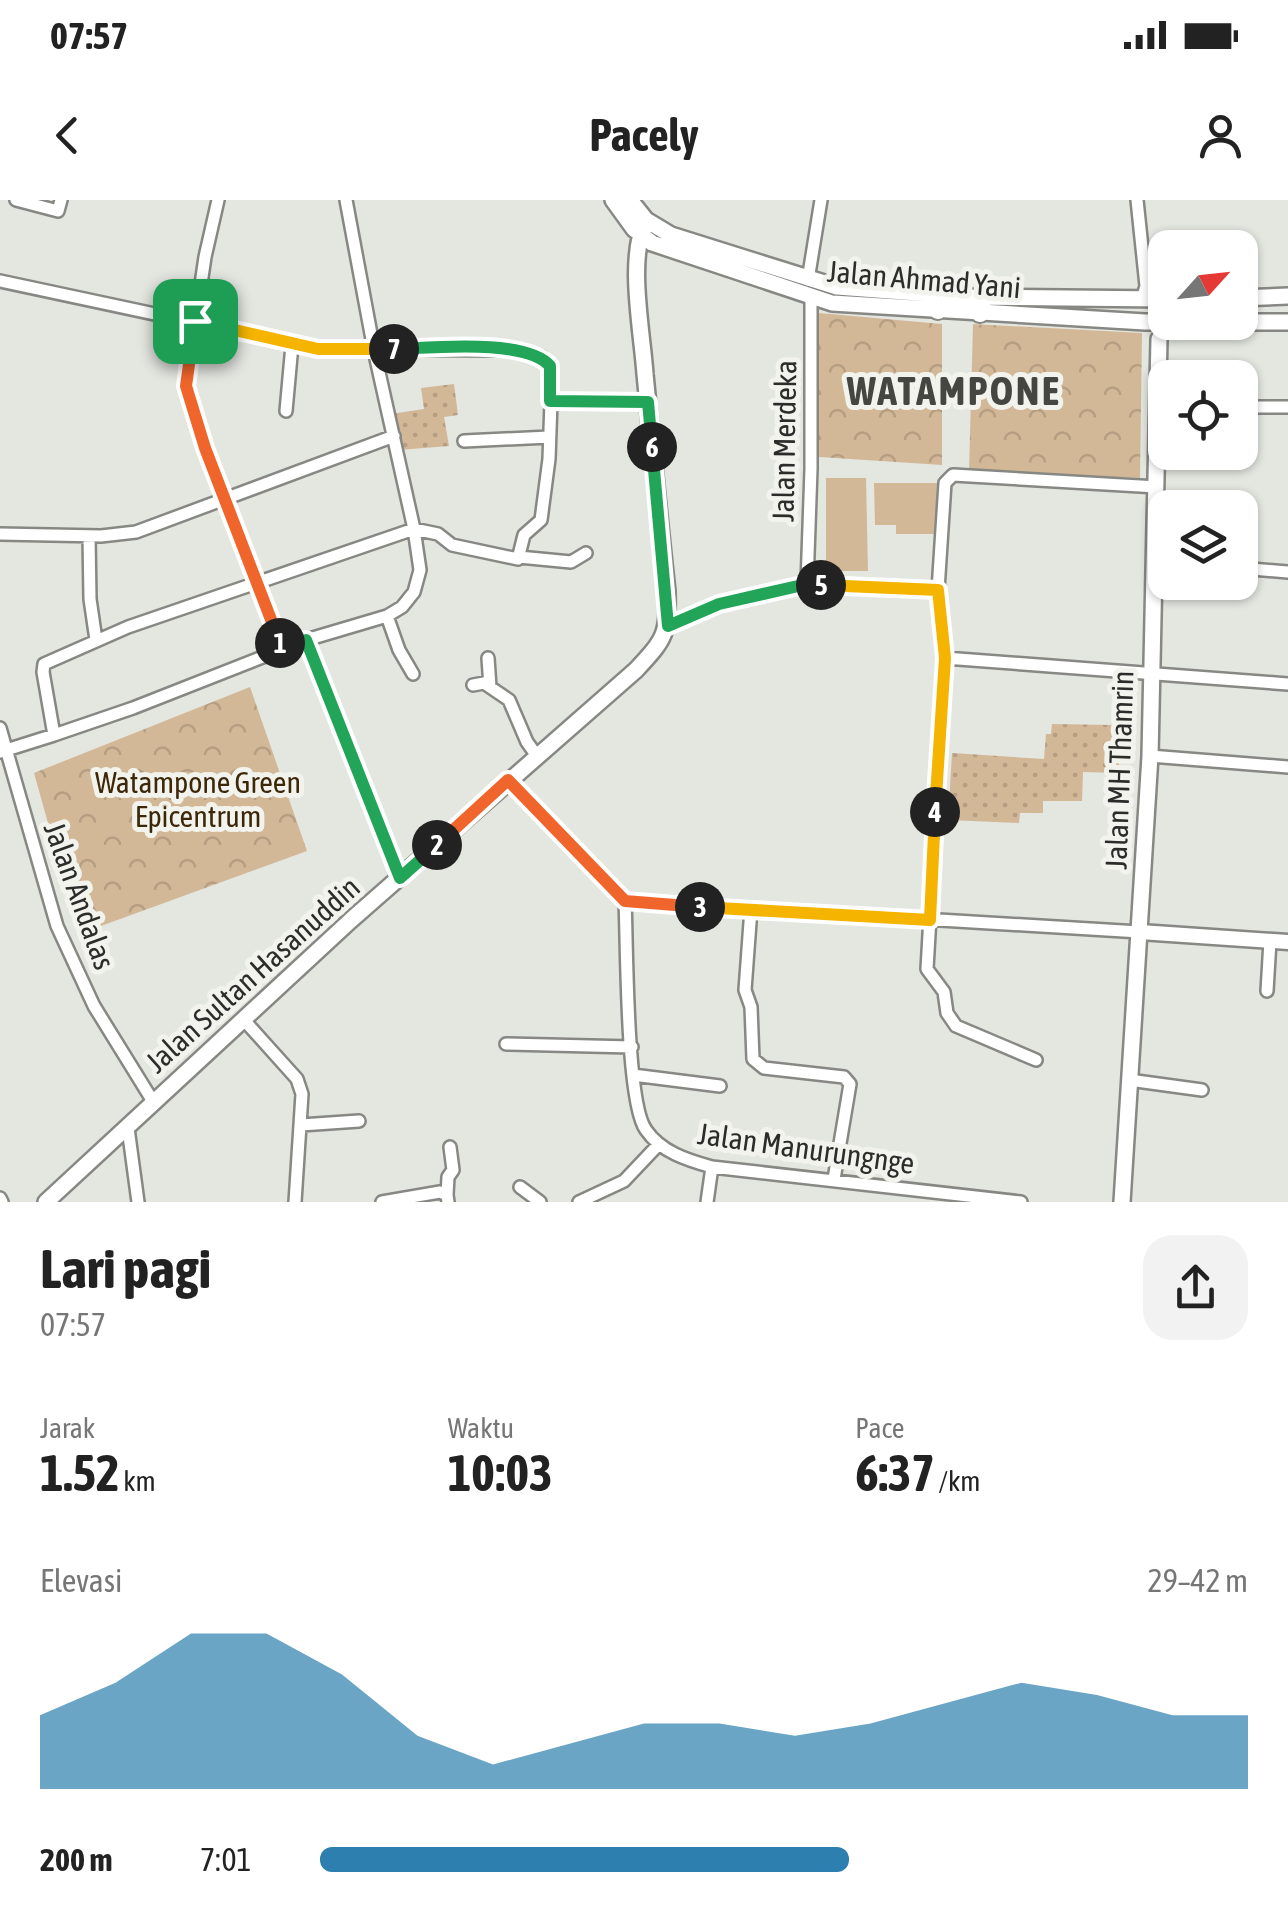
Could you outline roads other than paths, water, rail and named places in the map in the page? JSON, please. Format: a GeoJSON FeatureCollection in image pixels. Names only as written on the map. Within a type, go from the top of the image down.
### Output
{"type":"FeatureCollection","features":[{"type":"Feature","properties":{"kind":"main road"},"geometry":{"type":"LineString","coordinates":[[613,200],[649,231]]}},
{"type":"Feature","properties":{"kind":"main road"},"geometry":{"type":"LineString","coordinates":[[630,200],[649,231],[638,266],[668,626]]}},
{"type":"Feature","properties":{"kind":"main road","name":"Jalan Ahmad Yani"},"geometry":{"type":"LineString","coordinates":[[649,231],[837,287],[939,302],[1148,322]]}},
{"type":"Feature","properties":{"kind":"main road","name":"Jalan Ahmad Yani"},"geometry":{"type":"LineString","coordinates":[[649,231],[832,304],[939,302]]}},
{"type":"Feature","properties":{"kind":"main road"},"geometry":{"type":"LineString","coordinates":[[1144,292],[1148,325]]}},
{"type":"Feature","properties":{"kind":"main road","name":"Jalan Ahmad Yani"},"geometry":{"type":"LineString","coordinates":[[980,305],[1148,293]]}},
{"type":"Feature","properties":{"kind":"main road"},"geometry":{"type":"LineString","coordinates":[[1258,297],[1288,296]]}},
{"type":"Feature","properties":{"kind":"main road","name":"Jalan Ahmad Yani"},"geometry":{"type":"LineString","coordinates":[[1258,323],[1288,322]]}},
{"type":"Feature","properties":{"kind":"main road","name":"Jalan MH Thamrin"},"geometry":{"type":"LineString","coordinates":[[1157,490],[1158,470]]}},
{"type":"Feature","properties":{"kind":"main road","name":"Jalan MH Thamrin"},"geometry":{"type":"LineString","coordinates":[[1122,1202],[1157,600]]}},
{"type":"Feature","properties":{"kind":"main road","name":"Jalan Sultan Hasanuddin"},"geometry":{"type":"LineString","coordinates":[[46,1202],[508,780],[636,670],[661,642],[668,626]]}},
{"type":"Feature","properties":{"kind":"street"},"geometry":{"type":"LineString","coordinates":[[16,200],[58,211],[61,200]]}},
{"type":"Feature","properties":{"kind":"street"},"geometry":{"type":"LineString","coordinates":[[218,200],[186,386],[282,650]]}},
{"type":"Feature","properties":{"kind":"street"},"geometry":{"type":"LineString","coordinates":[[3,751],[54,736],[306,640],[387,616],[402,607],[420,570],[346,200]]}},
{"type":"Feature","properties":{"kind":"street"},"geometry":{"type":"LineString","coordinates":[[808,280],[821,200]]}},
{"type":"Feature","properties":{"kind":"street"},"geometry":{"type":"LineString","coordinates":[[1138,200],[1144,292]]}},
{"type":"Feature","properties":{"kind":"street"},"geometry":{"type":"LineString","coordinates":[[0,281],[292,344],[340,350],[463,348],[534,354],[550,366],[549,437],[541,520],[524,536],[519,557]]}},
{"type":"Feature","properties":{"kind":"street","name":"Jalan Merdeka"},"geometry":{"type":"LineString","coordinates":[[807,584],[811,298]]}},
{"type":"Feature","properties":{"kind":"street"},"geometry":{"type":"LineString","coordinates":[[286,411],[292,344]]}},
{"type":"Feature","properties":{"kind":"street"},"geometry":{"type":"LineString","coordinates":[[550,401],[648,402]]}},
{"type":"Feature","properties":{"kind":"street"},"geometry":{"type":"LineString","coordinates":[[1258,407],[1288,407]]}},
{"type":"Feature","properties":{"kind":"street"},"geometry":{"type":"LineString","coordinates":[[0,534],[89,536],[136,532],[394,436]]}},
{"type":"Feature","properties":{"kind":"street"},"geometry":{"type":"LineString","coordinates":[[464,441],[549,437]]}},
{"type":"Feature","properties":{"kind":"street"},"geometry":{"type":"LineString","coordinates":[[1036,1060],[956,1026],[947,1013],[944,992],[927,969],[945,658],[938,590],[944,483],[948,476],[1157,487]]}},
{"type":"Feature","properties":{"kind":"street"},"geometry":{"type":"LineString","coordinates":[[54,736],[44,664],[96,640],[256,584],[414,530],[438,534],[452,545],[519,557],[571,562],[586,553]]}},
{"type":"Feature","properties":{"kind":"street"},"geometry":{"type":"LineString","coordinates":[[89,536],[90,599],[96,640]]}},
{"type":"Feature","properties":{"kind":"street"},"geometry":{"type":"LineString","coordinates":[[1258,570],[1288,572]]}},
{"type":"Feature","properties":{"kind":"street"},"geometry":{"type":"LineString","coordinates":[[668,626],[719,604],[807,584],[938,590]]}},
{"type":"Feature","properties":{"kind":"street"},"geometry":{"type":"LineString","coordinates":[[387,616],[398,650],[413,674]]}},
{"type":"Feature","properties":{"kind":"street"},"geometry":{"type":"LineString","coordinates":[[306,640],[400,878]]}},
{"type":"Feature","properties":{"kind":"street"},"geometry":{"type":"LineString","coordinates":[[488,658],[490,687]]}},
{"type":"Feature","properties":{"kind":"street"},"geometry":{"type":"LineString","coordinates":[[945,658],[1288,684]]}},
{"type":"Feature","properties":{"kind":"street"},"geometry":{"type":"LineString","coordinates":[[474,685],[484,683],[509,700],[537,756]]}},
{"type":"Feature","properties":{"kind":"street","name":"Jalan Andalas"},"geometry":{"type":"LineString","coordinates":[[0,728],[3,751],[56,926],[117,1047],[154,1102]]}},
{"type":"Feature","properties":{"kind":"street"},"geometry":{"type":"LineString","coordinates":[[1150,756],[1288,766]]}},
{"type":"Feature","properties":{"kind":"street"},"geometry":{"type":"LineString","coordinates":[[508,780],[625,901],[1288,942]]}},
{"type":"Feature","properties":{"kind":"street","name":"Jalan Manurungnge"},"geometry":{"type":"LineString","coordinates":[[625,901],[637,1116],[659,1144],[688,1160],[712,1166],[1021,1202]]}},
{"type":"Feature","properties":{"kind":"street"},"geometry":{"type":"LineString","coordinates":[[751,908],[746,990],[751,1007],[753,1059],[764,1068],[844,1076],[850,1084],[834,1179]]}},
{"type":"Feature","properties":{"kind":"street"},"geometry":{"type":"LineString","coordinates":[[1267,991],[1270,941]]}},
{"type":"Feature","properties":{"kind":"street"},"geometry":{"type":"LineString","coordinates":[[244,1020],[296,1079],[302,1094],[295,1202]]}},
{"type":"Feature","properties":{"kind":"street"},"geometry":{"type":"LineString","coordinates":[[506,1044],[632,1047]]}},
{"type":"Feature","properties":{"kind":"street"},"geometry":{"type":"LineString","coordinates":[[633,1075],[720,1086]]}},
{"type":"Feature","properties":{"kind":"street"},"geometry":{"type":"LineString","coordinates":[[1129,1080],[1202,1090]]}},
{"type":"Feature","properties":{"kind":"street"},"geometry":{"type":"LineString","coordinates":[[301,1125],[359,1121]]}},
{"type":"Feature","properties":{"kind":"street"},"geometry":{"type":"LineString","coordinates":[[128,1128],[138,1202]]}},
{"type":"Feature","properties":{"kind":"street"},"geometry":{"type":"LineString","coordinates":[[580,1202],[624,1181],[659,1144]]}},
{"type":"Feature","properties":{"kind":"street"},"geometry":{"type":"LineString","coordinates":[[447,1198],[448,1176],[453,1170],[450,1147]]}},
{"type":"Feature","properties":{"kind":"street"},"geometry":{"type":"LineString","coordinates":[[707,1202],[712,1166]]}},
{"type":"Feature","properties":{"kind":"street"},"geometry":{"type":"LineString","coordinates":[[520,1187],[540,1202]]}},
{"type":"Feature","properties":{"kind":"street"},"geometry":{"type":"LineString","coordinates":[[382,1202],[440,1192],[447,1198]]}},
{"type":"Feature","properties":{"kind":"district","name":"WATAMPONE"},"geometry":{"type":"Point","coordinates":[954,391]}},
{"type":"Feature","properties":{"kind":"park label","name":"Watampone Green Epicentrum"},"geometry":{"type":"Point","coordinates":[198,800]}}]}
